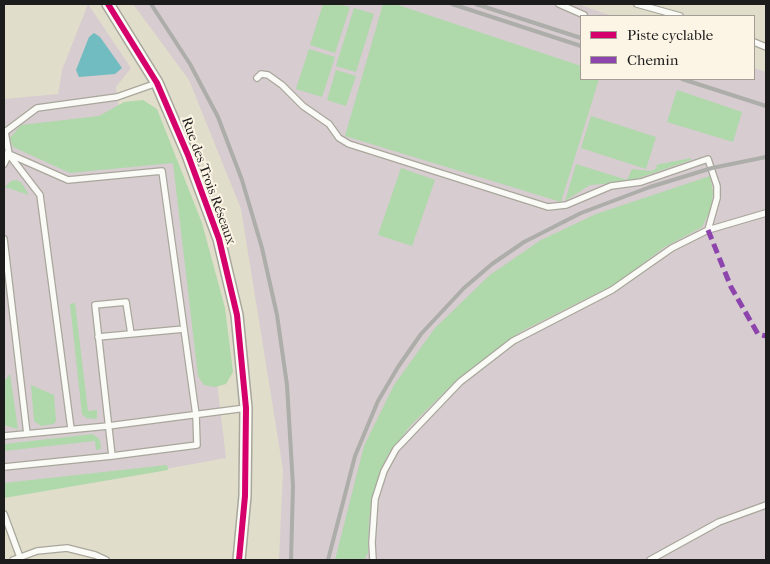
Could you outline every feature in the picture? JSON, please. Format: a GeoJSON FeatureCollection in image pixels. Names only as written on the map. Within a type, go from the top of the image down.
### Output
{"type":"FeatureCollection","features":[{"type":"Feature","properties":{"kind":"street","name":"Rue des Trois Réseaux"},"geometry":{"type":"LineString","coordinates":[[108,4],[157,83],[188,155],[219,239],[237,314],[246,408],[245,496],[239,560]]}},
{"type":"Feature","properties":{"kind":"lane"},"geometry":{"type":"LineString","coordinates":[[559,4],[584,15]]}},
{"type":"Feature","properties":{"kind":"lane"},"geometry":{"type":"LineString","coordinates":[[637,4],[676,15]]}},
{"type":"Feature","properties":{"kind":"lane"},"geometry":{"type":"LineString","coordinates":[[257,78],[261,74],[268,75],[282,85],[298,102],[329,124],[339,138],[349,144],[548,207],[566,205],[611,186],[641,182],[708,158],[717,186],[717,198],[708,230]]}},
{"type":"Feature","properties":{"kind":"lane"},"geometry":{"type":"LineString","coordinates":[[4,164],[6,154],[5,132],[37,108],[117,97],[157,83]]}},
{"type":"Feature","properties":{"kind":"lane"},"geometry":{"type":"LineString","coordinates":[[4,467],[197,445],[196,415],[162,171],[68,180],[6,154]]}},
{"type":"Feature","properties":{"kind":"lane"},"geometry":{"type":"LineString","coordinates":[[6,154],[40,195],[71,429]]}},
{"type":"Feature","properties":{"kind":"lane"},"geometry":{"type":"LineString","coordinates":[[373,560],[372,543],[375,499],[384,471],[396,450],[460,382],[513,341],[612,290],[672,248],[708,230],[766,213]]}},
{"type":"Feature","properties":{"kind":"lane"},"geometry":{"type":"LineString","coordinates":[[4,239],[26,434]]}},
{"type":"Feature","properties":{"kind":"lane"},"geometry":{"type":"LineString","coordinates":[[112,456],[95,305],[126,302],[131,334]]}},
{"type":"Feature","properties":{"kind":"lane"},"geometry":{"type":"LineString","coordinates":[[98,337],[184,329]]}},
{"type":"Feature","properties":{"kind":"lane"},"geometry":{"type":"LineString","coordinates":[[4,436],[108,426],[246,408]]}},
{"type":"Feature","properties":{"kind":"lane"},"geometry":{"type":"LineString","coordinates":[[650,560],[719,522],[766,505]]}},
{"type":"Feature","properties":{"kind":"lane"},"geometry":{"type":"LineString","coordinates":[[4,514],[20,559]]}},
{"type":"Feature","properties":{"kind":"lane"},"geometry":{"type":"LineString","coordinates":[[13,560],[20,559],[37,551],[67,548],[96,555],[106,560]]}},
{"type":"Feature","properties":{"kind":"shaded area"},"geometry":{"type":"Polygon","coordinates":[[[88,4],[131,68],[116,87],[119,110],[156,113],[200,239],[226,458],[143,473],[4,489],[4,99],[58,94],[62,70],[88,4]]]}},
{"type":"Feature","properties":{"kind":"shaded area"},"geometry":{"type":"Polygon","coordinates":[[[133,4],[578,4],[609,15],[580,15],[580,80],[755,80],[755,68],[766,72],[766,560],[279,560],[283,470],[241,209],[189,80],[133,4]]]}},
{"type":"Feature","properties":{"kind":"green space"},"geometry":{"type":"Polygon","coordinates":[[[323,4],[338,4],[350,7],[335,53],[310,45],[323,4]]]}},
{"type":"Feature","properties":{"kind":"green space"},"geometry":{"type":"Polygon","coordinates":[[[383,4],[395,4],[580,66],[580,80],[599,80],[561,202],[345,136],[383,4]]]}},
{"type":"Feature","properties":{"kind":"green space"},"geometry":{"type":"Polygon","coordinates":[[[354,8],[374,14],[356,72],[336,66],[354,8]]]}},
{"type":"Feature","properties":{"kind":"green space"},"geometry":{"type":"Polygon","coordinates":[[[309,49],[335,57],[322,97],[296,89],[309,49]]]}},
{"type":"Feature","properties":{"kind":"green space"},"geometry":{"type":"Polygon","coordinates":[[[336,70],[356,76],[346,106],[327,100],[336,70]]]}},
{"type":"Feature","properties":{"kind":"green space"},"geometry":{"type":"Polygon","coordinates":[[[677,90],[742,112],[733,142],[667,122],[677,90]]]}},
{"type":"Feature","properties":{"kind":"green space"},"geometry":{"type":"Polygon","coordinates":[[[143,100],[157,109],[202,223],[225,308],[233,372],[226,384],[215,387],[204,385],[198,376],[173,163],[70,173],[13,147],[10,138],[21,125],[99,116],[124,102],[143,100]]]}},
{"type":"Feature","properties":{"kind":"green space"},"geometry":{"type":"Polygon","coordinates":[[[591,116],[656,137],[646,169],[581,148],[591,116]]]}},
{"type":"Feature","properties":{"kind":"green space"},"geometry":{"type":"Polygon","coordinates":[[[691,158],[691,160],[627,182],[590,185],[565,201],[576,164],[627,180],[632,169],[651,171],[657,168],[656,165],[691,158]]]}},
{"type":"Feature","properties":{"kind":"green space"},"geometry":{"type":"Polygon","coordinates":[[[401,168],[435,180],[412,246],[378,235],[401,168]]]}},
{"type":"Feature","properties":{"kind":"green space"},"geometry":{"type":"Polygon","coordinates":[[[710,176],[713,192],[711,209],[702,227],[663,248],[619,282],[520,332],[459,378],[411,425],[387,456],[379,475],[369,519],[368,553],[364,560],[335,560],[364,446],[394,385],[435,328],[490,275],[541,240],[596,214],[710,176]]]}},
{"type":"Feature","properties":{"kind":"green space"},"geometry":{"type":"Polygon","coordinates":[[[11,181],[21,182],[29,195],[5,187],[11,181]]]}},
{"type":"Feature","properties":{"kind":"green space"},"geometry":{"type":"Polygon","coordinates":[[[75,303],[88,411],[97,410],[97,419],[86,418],[82,414],[70,304],[75,303]]]}},
{"type":"Feature","properties":{"kind":"green space"},"geometry":{"type":"Polygon","coordinates":[[[10,374],[18,429],[4,425],[4,382],[10,374]]]}},
{"type":"Feature","properties":{"kind":"green space"},"geometry":{"type":"Polygon","coordinates":[[[31,385],[54,395],[56,420],[54,424],[41,426],[34,421],[31,385]]]}},
{"type":"Feature","properties":{"kind":"green space"},"geometry":{"type":"Polygon","coordinates":[[[93,434],[100,440],[101,449],[96,450],[95,441],[4,451],[4,444],[93,434]]]}},
{"type":"Feature","properties":{"kind":"green space"},"geometry":{"type":"Polygon","coordinates":[[[167,465],[168,470],[4,498],[4,483],[167,465]]]}},
{"type":"Feature","properties":{"kind":"water"},"geometry":{"type":"Polygon","coordinates":[[[94,33],[100,37],[122,68],[115,74],[79,77],[76,70],[89,37],[94,33]]]}},
{"type":"Feature","properties":{"kind":"railway"},"geometry":{"type":"LineString","coordinates":[[151,4],[190,64],[218,117],[242,180],[262,248],[277,315],[287,385],[293,486],[291,560]]}},
{"type":"Feature","properties":{"kind":"railway"},"geometry":{"type":"LineString","coordinates":[[452,4],[580,46]]}},
{"type":"Feature","properties":{"kind":"railway"},"geometry":{"type":"LineString","coordinates":[[476,4],[580,38]]}},
{"type":"Feature","properties":{"kind":"railway"},"geometry":{"type":"LineString","coordinates":[[685,80],[766,106]]}},
{"type":"Feature","properties":{"kind":"railway"},"geometry":{"type":"LineString","coordinates":[[328,560],[355,456],[378,401],[398,367],[421,334],[464,288],[492,264],[524,242],[581,213],[650,187],[712,168],[766,157]]}},
{"type":"Feature","properties":{"kind":"marked path"},"geometry":{"type":"LineString","coordinates":[[708,230],[731,287],[758,334],[766,336]]}},
{"type":"Feature","properties":{"kind":"cycle path"},"geometry":{"type":"LineString","coordinates":[[108,4],[157,83],[188,155],[219,239],[237,315],[246,408],[245,496],[239,560]]}}]}
